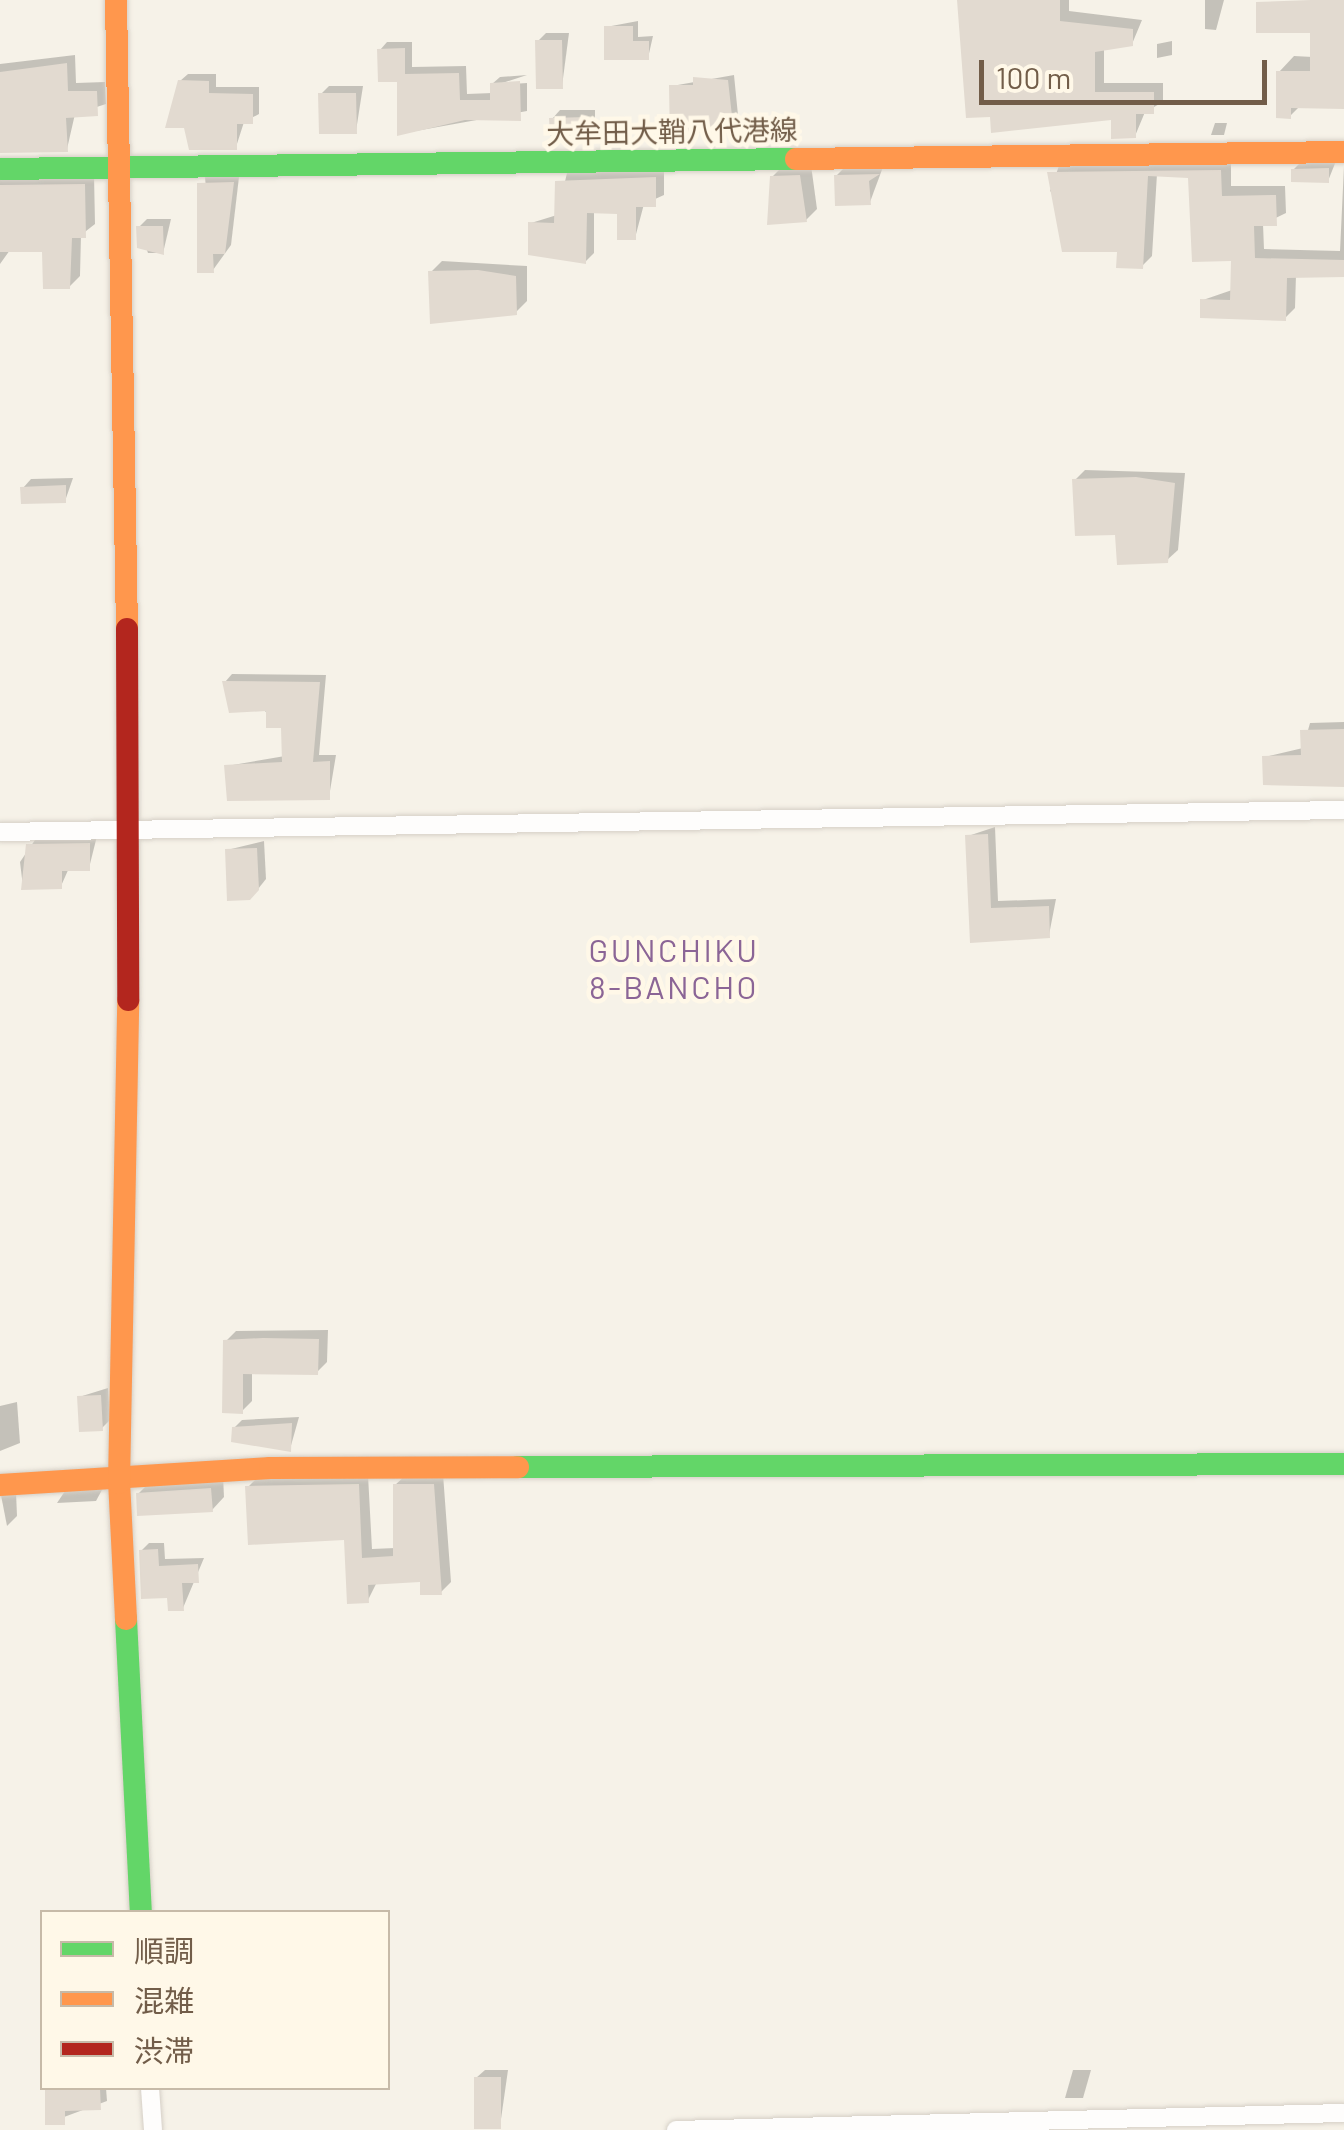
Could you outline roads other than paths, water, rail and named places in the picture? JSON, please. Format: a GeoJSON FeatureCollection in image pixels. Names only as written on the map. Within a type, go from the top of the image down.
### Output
{"type":"FeatureCollection","features":[{"type":"Feature","properties":{"kind":"street"},"geometry":{"type":"LineString","coordinates":[[116,0],[131,829],[119,1483],[141,1910]]}},
{"type":"Feature","properties":{"kind":"street","name":"大牟田大鞘八代港線"},"geometry":{"type":"LineString","coordinates":[[0,170],[1344,152]]}},
{"type":"Feature","properties":{"kind":"street"},"geometry":{"type":"LineString","coordinates":[[0,832],[1344,810]]}},
{"type":"Feature","properties":{"kind":"street"},"geometry":{"type":"LineString","coordinates":[[0,1485],[119,1483],[270,1468],[1344,1464]]}},
{"type":"Feature","properties":{"kind":"street"},"geometry":{"type":"LineString","coordinates":[[150,2090],[153,2130]]}},
{"type":"Feature","properties":{"kind":"street"},"geometry":{"type":"LineString","coordinates":[[676,2130],[1344,2113]]}},
{"type":"Feature","properties":{"kind":"district","name":"GUNCHIKU 8-BANCHO"},"geometry":{"type":"Point","coordinates":[674,968]}}]}
